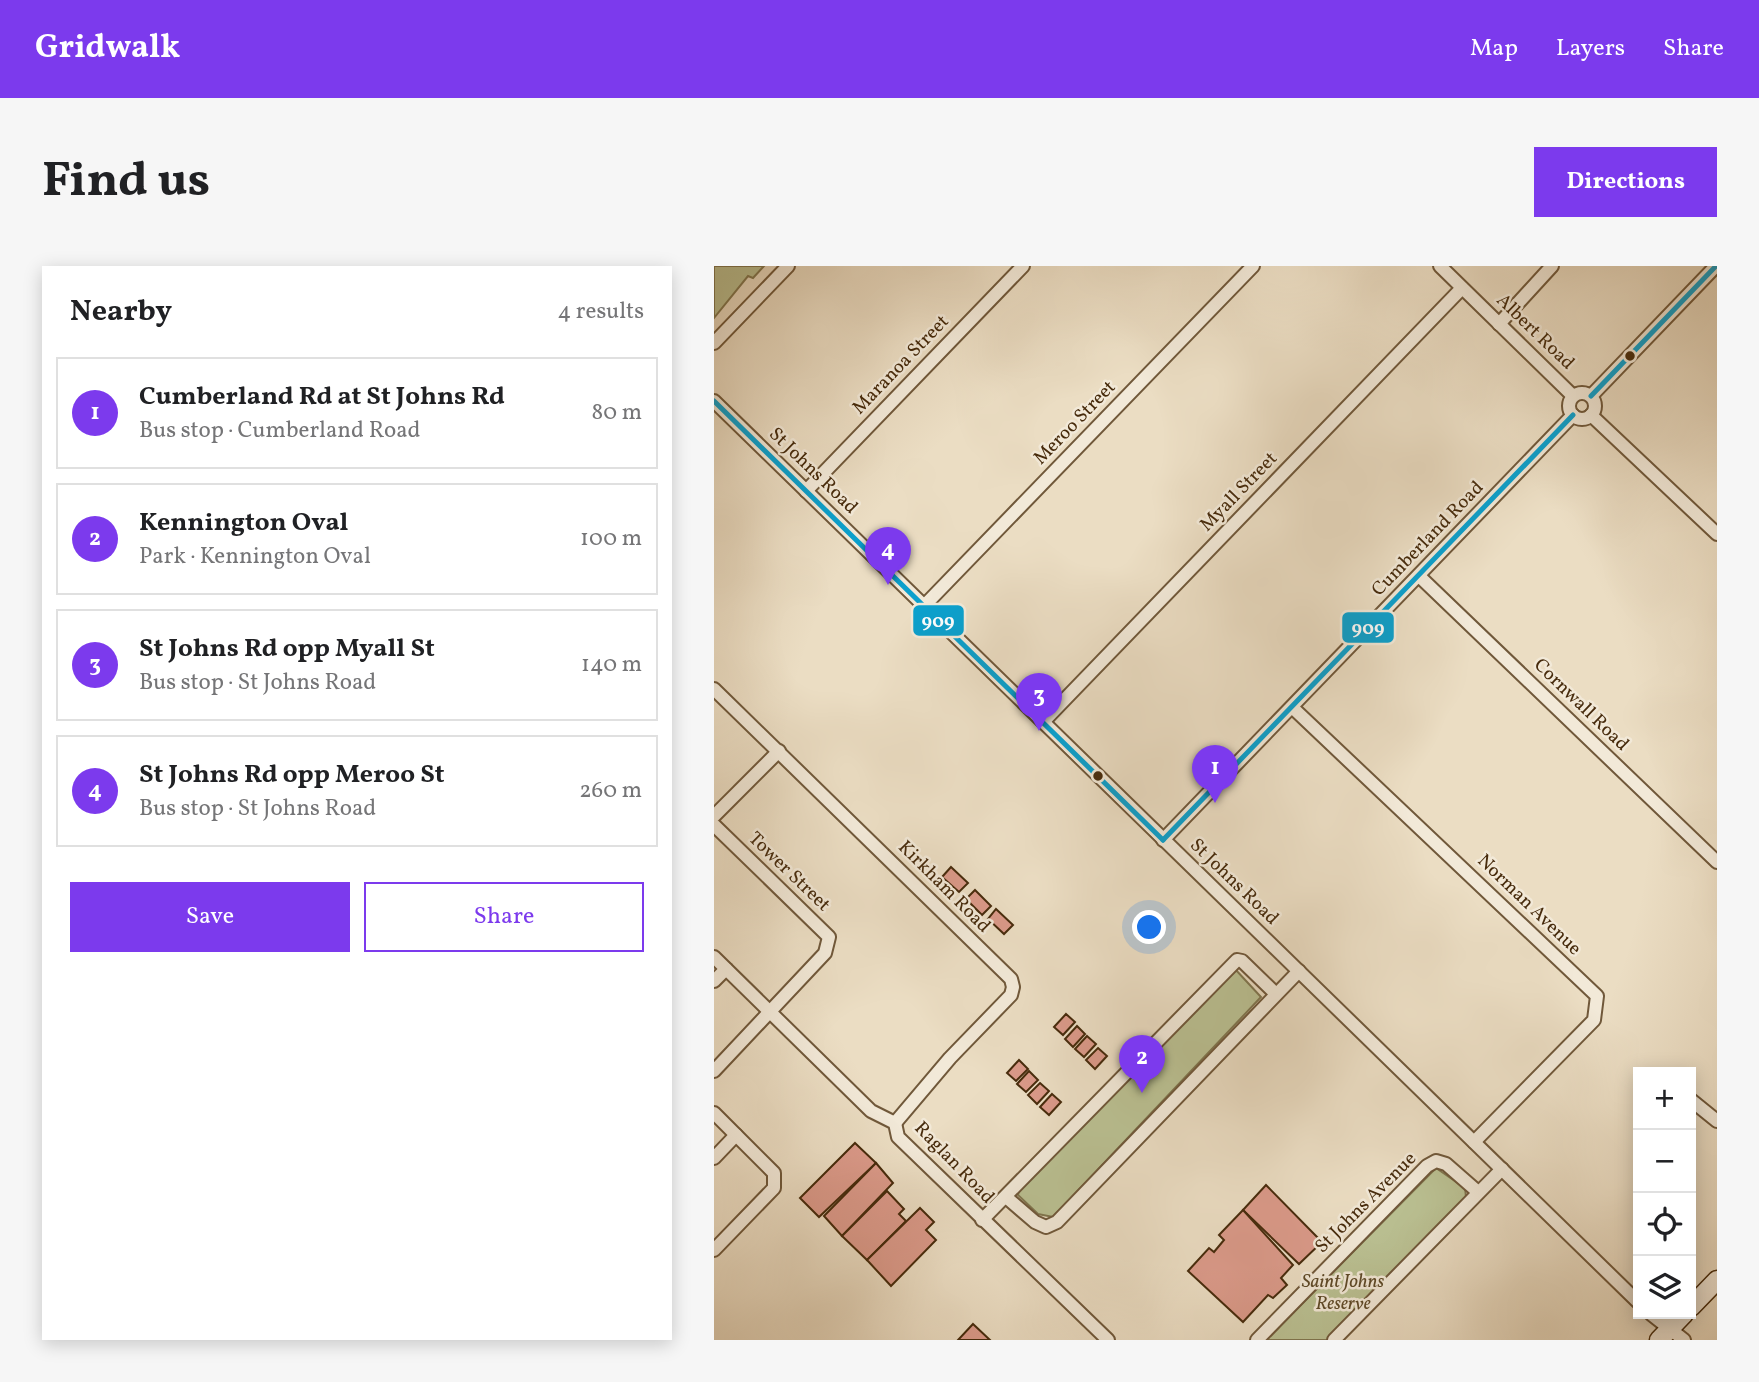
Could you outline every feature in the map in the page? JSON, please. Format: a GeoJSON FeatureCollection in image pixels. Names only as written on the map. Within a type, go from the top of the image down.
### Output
{"type":"FeatureCollection","features":[{"type":"Feature","properties":{"kind":"main road"},"geometry":{"type":"LineString","coordinates":[[1696,1302],[1717,1280]]}},
{"type":"Feature","properties":{"kind":"main road"},"geometry":{"type":"LineString","coordinates":[[1664,1334],[1679,1319]]}},
{"type":"Feature","properties":{"kind":"street"},"geometry":{"type":"LineString","coordinates":[[714,343],[788,266]]}},
{"type":"Feature","properties":{"kind":"street","name":"Maranoa Street"},"geometry":{"type":"LineString","coordinates":[[806,491],[1023,266]]}},
{"type":"Feature","properties":{"kind":"street","name":"Meroo Street"},"geometry":{"type":"LineString","coordinates":[[924,606],[1254,266]]}},
{"type":"Feature","properties":{"kind":"street","name":"Albert Road"},"geometry":{"type":"LineString","coordinates":[[1440,266],[1573,397]]}},
{"type":"Feature","properties":{"kind":"street"},"geometry":{"type":"LineString","coordinates":[[1499,324],[1552,266]]}},
{"type":"Feature","properties":{"kind":"street"},"geometry":{"type":"LineString","coordinates":[[1591,397],[1716,266]]}},
{"type":"Feature","properties":{"kind":"street","name":"Myall Street"},"geometry":{"type":"LineString","coordinates":[[1043,722],[1462,288]]}},
{"type":"Feature","properties":{"kind":"street"},"geometry":{"type":"LineString","coordinates":[[1583,393],[1591,397],[1594,404],[1591,415],[1581,419],[1573,415],[1569,407],[1573,397],[1583,393]]}},
{"type":"Feature","properties":{"kind":"street","name":"St Johns Road"},"geometry":{"type":"LineString","coordinates":[[714,401],[1633,1297]]}},
{"type":"Feature","properties":{"kind":"street","name":"Cumberland Road"},"geometry":{"type":"LineString","coordinates":[[1163,840],[1573,415]]}},
{"type":"Feature","properties":{"kind":"street"},"geometry":{"type":"LineString","coordinates":[[1591,415],[1717,534]]}},
{"type":"Feature","properties":{"kind":"street","name":"Cornwall Road"},"geometry":{"type":"LineString","coordinates":[[1419,576],[1717,862]]}},
{"type":"Feature","properties":{"kind":"street","name":"Kirkham Road"},"geometry":{"type":"LineString","coordinates":[[714,689],[1011,979],[1011,995],[942,1067],[895,1123]]}},
{"type":"Feature","properties":{"kind":"street","name":"Norman Avenue"},"geometry":{"type":"LineString","coordinates":[[1293,708],[1597,996],[1594,1020],[1474,1142]]}},
{"type":"Feature","properties":{"kind":"street"},"geometry":{"type":"LineString","coordinates":[[714,816],[779,751]]}},
{"type":"Feature","properties":{"kind":"street","name":"Tower Street"},"geometry":{"type":"LineString","coordinates":[[714,825],[829,937],[825,953],[771,1012]]}},
{"type":"Feature","properties":{"kind":"street","name":"Raglan Road"},"geometry":{"type":"LineString","coordinates":[[714,957],[872,1111],[895,1123],[898,1137],[1108,1340]]}},
{"type":"Feature","properties":{"kind":"street"},"geometry":{"type":"LineString","coordinates":[[982,1220],[1237,960],[1242,961],[1276,994]]}},
{"type":"Feature","properties":{"kind":"street"},"geometry":{"type":"LineString","coordinates":[[714,981],[726,969]]}},
{"type":"Feature","properties":{"kind":"street"},"geometry":{"type":"LineString","coordinates":[[1006,1197],[1035,1222],[1046,1227],[1057,1222],[1299,971]]}},
{"type":"Feature","properties":{"kind":"street"},"geometry":{"type":"LineString","coordinates":[[714,1071],[771,1012]]}},
{"type":"Feature","properties":{"kind":"street"},"geometry":{"type":"LineString","coordinates":[[1696,1104],[1717,1121]]}},
{"type":"Feature","properties":{"kind":"street"},"geometry":{"type":"LineString","coordinates":[[714,1113],[774,1173],[776,1181],[774,1188],[714,1250]]}},
{"type":"Feature","properties":{"kind":"street"},"geometry":{"type":"LineString","coordinates":[[714,1158],[736,1135]]}},
{"type":"Feature","properties":{"kind":"street","name":"St Johns Avenue"},"geometry":{"type":"LineString","coordinates":[[1257,1340],[1427,1166],[1436,1161],[1446,1164],[1478,1192]]}},
{"type":"Feature","properties":{"kind":"street"},"geometry":{"type":"LineString","coordinates":[[1335,1340],[1502,1169]]}},
{"type":"Feature","properties":{"kind":"street"},"geometry":{"type":"LineString","coordinates":[[1654,1319],[1664,1334],[1684,1340]]}},
{"type":"Feature","properties":{"kind":"green space"},"geometry":{"type":"Polygon","coordinates":[[[714,266],[764,266],[753,278],[748,276],[714,318],[714,266]]]}},
{"type":"Feature","properties":{"kind":"green space"},"geometry":{"type":"Polygon","coordinates":[[[1235,969],[1261,997],[1053,1217],[1038,1214],[1018,1195],[1019,1190],[1235,969]]]}},
{"type":"Feature","properties":{"kind":"green space","name":"Saint Johns Reserve"},"geometry":{"type":"Polygon","coordinates":[[[1436,1168],[1465,1188],[1466,1197],[1327,1340],[1266,1340],[1436,1168]]]}},
{"type":"Feature","properties":{"kind":"building"},"geometry":{"type":"Polygon","coordinates":[[[951,867],[968,883],[959,892],[942,877],[951,867]]]}},
{"type":"Feature","properties":{"kind":"building"},"geometry":{"type":"Polygon","coordinates":[[[975,890],[991,906],[982,915],[966,899],[975,890]]]}},
{"type":"Feature","properties":{"kind":"building"},"geometry":{"type":"Polygon","coordinates":[[[996,909],[1013,925],[1004,934],[988,919],[996,909]]]}},
{"type":"Feature","properties":{"kind":"building"},"geometry":{"type":"Polygon","coordinates":[[[1066,1014],[1075,1022],[1063,1035],[1054,1027],[1066,1014]]]}},
{"type":"Feature","properties":{"kind":"building"},"geometry":{"type":"Polygon","coordinates":[[[1077,1026],[1085,1034],[1073,1047],[1065,1039],[1077,1026]]]}},
{"type":"Feature","properties":{"kind":"building"},"geometry":{"type":"Polygon","coordinates":[[[1087,1036],[1096,1044],[1084,1057],[1075,1049],[1087,1036]]]}},
{"type":"Feature","properties":{"kind":"building"},"geometry":{"type":"Polygon","coordinates":[[[1098,1048],[1107,1056],[1095,1069],[1086,1060],[1098,1048]]]}},
{"type":"Feature","properties":{"kind":"building"},"geometry":{"type":"Polygon","coordinates":[[[1019,1060],[1028,1069],[1016,1081],[1007,1073],[1019,1060]]]}},
{"type":"Feature","properties":{"kind":"building"},"geometry":{"type":"Polygon","coordinates":[[[1029,1071],[1038,1080],[1026,1092],[1017,1084],[1029,1071]]]}},
{"type":"Feature","properties":{"kind":"building"},"geometry":{"type":"Polygon","coordinates":[[[1040,1083],[1049,1091],[1037,1104],[1028,1095],[1040,1083]]]}},
{"type":"Feature","properties":{"kind":"building"},"geometry":{"type":"Polygon","coordinates":[[[1052,1094],[1061,1102],[1049,1115],[1040,1107],[1052,1094]]]}},
{"type":"Feature","properties":{"kind":"building"},"geometry":{"type":"Polygon","coordinates":[[[855,1143],[876,1163],[819,1217],[800,1198],[855,1143]]]}},
{"type":"Feature","properties":{"kind":"building"},"geometry":{"type":"Polygon","coordinates":[[[876,1163],[893,1183],[842,1236],[824,1216],[876,1163]]]}},
{"type":"Feature","properties":{"kind":"building"},"geometry":{"type":"Polygon","coordinates":[[[1266,1185],[1322,1242],[1299,1264],[1243,1210],[1266,1185]]]}},
{"type":"Feature","properties":{"kind":"building"},"geometry":{"type":"Polygon","coordinates":[[[887,1191],[904,1209],[899,1214],[906,1221],[867,1260],[842,1236],[887,1191]]]}},
{"type":"Feature","properties":{"kind":"building"},"geometry":{"type":"Polygon","coordinates":[[[920,1208],[934,1222],[926,1230],[936,1240],[891,1286],[867,1260],[920,1208]]]}},
{"type":"Feature","properties":{"kind":"building"},"geometry":{"type":"Polygon","coordinates":[[[1243,1210],[1293,1265],[1281,1278],[1287,1285],[1273,1298],[1268,1295],[1243,1322],[1188,1271],[1209,1248],[1214,1252],[1224,1240],[1219,1235],[1243,1210]]]}},
{"type":"Feature","properties":{"kind":"building"},"geometry":{"type":"Polygon","coordinates":[[[973,1324],[990,1340],[958,1340],[973,1324]]]}},
{"type":"Feature","properties":{"kind":"transit line","name":"909"},"geometry":{"type":"LineString","coordinates":[[1591,396],[1716,266]]}},
{"type":"Feature","properties":{"kind":"transit line","name":"909"},"geometry":{"type":"LineString","coordinates":[[714,401],[1163,840]]}},
{"type":"Feature","properties":{"kind":"transit line","name":"909"},"geometry":{"type":"LineString","coordinates":[[1163,840],[1573,415]]}},
{"type":"Feature","properties":{"kind":"place","name":"St Johns Rd opp Meroo St"},"geometry":{"type":"Point","coordinates":[888,585]}},
{"type":"Feature","properties":{"kind":"place","name":"St Johns Rd opp Myall St"},"geometry":{"type":"Point","coordinates":[1039,731]}},
{"type":"Feature","properties":{"kind":"place","name":"Cumberland Rd at St Johns Rd"},"geometry":{"type":"Point","coordinates":[1215,803]}},
{"type":"Feature","properties":{"kind":"place","name":"Kennington Oval"},"geometry":{"type":"Point","coordinates":[1142,1093]}}]}
